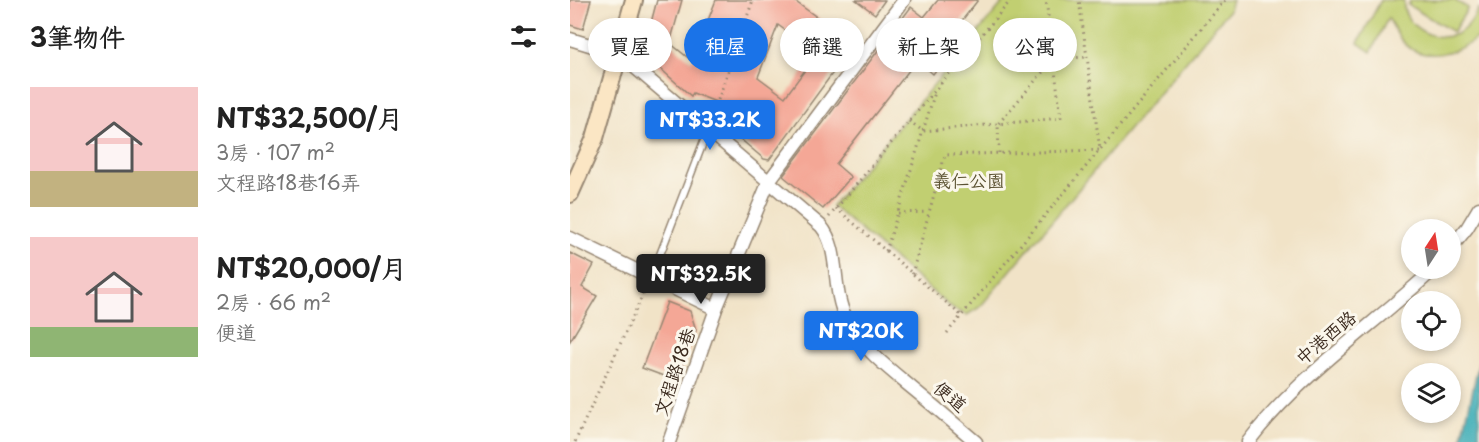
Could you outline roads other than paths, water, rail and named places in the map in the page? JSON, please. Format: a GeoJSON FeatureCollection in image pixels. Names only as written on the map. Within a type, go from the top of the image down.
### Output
{"type":"FeatureCollection","features":[{"type":"Feature","properties":{"kind":"main road"},"geometry":{"type":"LineString","coordinates":[[629,18],[634,0]]}},
{"type":"Feature","properties":{"kind":"main road"},"geometry":{"type":"LineString","coordinates":[[570,194],[595,138],[614,72]]}},
{"type":"Feature","properties":{"kind":"street","name":"文程路18巷"},"geometry":{"type":"LineString","coordinates":[[669,442],[716,309],[769,181],[904,0]]}},
{"type":"Feature","properties":{"kind":"street"},"geometry":{"type":"LineString","coordinates":[[570,39],[588,45]]}},
{"type":"Feature","properties":{"kind":"street"},"geometry":{"type":"LineString","coordinates":[[640,72],[769,181]]}},
{"type":"Feature","properties":{"kind":"street","name":"便道"},"geometry":{"type":"LineString","coordinates":[[769,181],[828,234],[838,298],[846,319],[862,342],[884,365],[976,442]]}},
{"type":"Feature","properties":{"kind":"street"},"geometry":{"type":"LineString","coordinates":[[1461,235],[1479,208]]}},
{"type":"Feature","properties":{"kind":"street"},"geometry":{"type":"LineString","coordinates":[[570,238],[716,309]]}},
{"type":"Feature","properties":{"kind":"street","name":"中港西路"},"geometry":{"type":"LineString","coordinates":[[1248,442],[1296,387],[1423,279]]}},
{"type":"Feature","properties":{"kind":"lane"},"geometry":{"type":"LineString","coordinates":[[651,278],[708,129]]}},
{"type":"Feature","properties":{"kind":"water"},"geometry":{"type":"Polygon","coordinates":[[[1479,362],[1479,442],[1461,442],[1479,362]]]}},
{"type":"Feature","properties":{"kind":"park label","name":"義仁公園"},"geometry":{"type":"Point","coordinates":[969,181]}}]}
